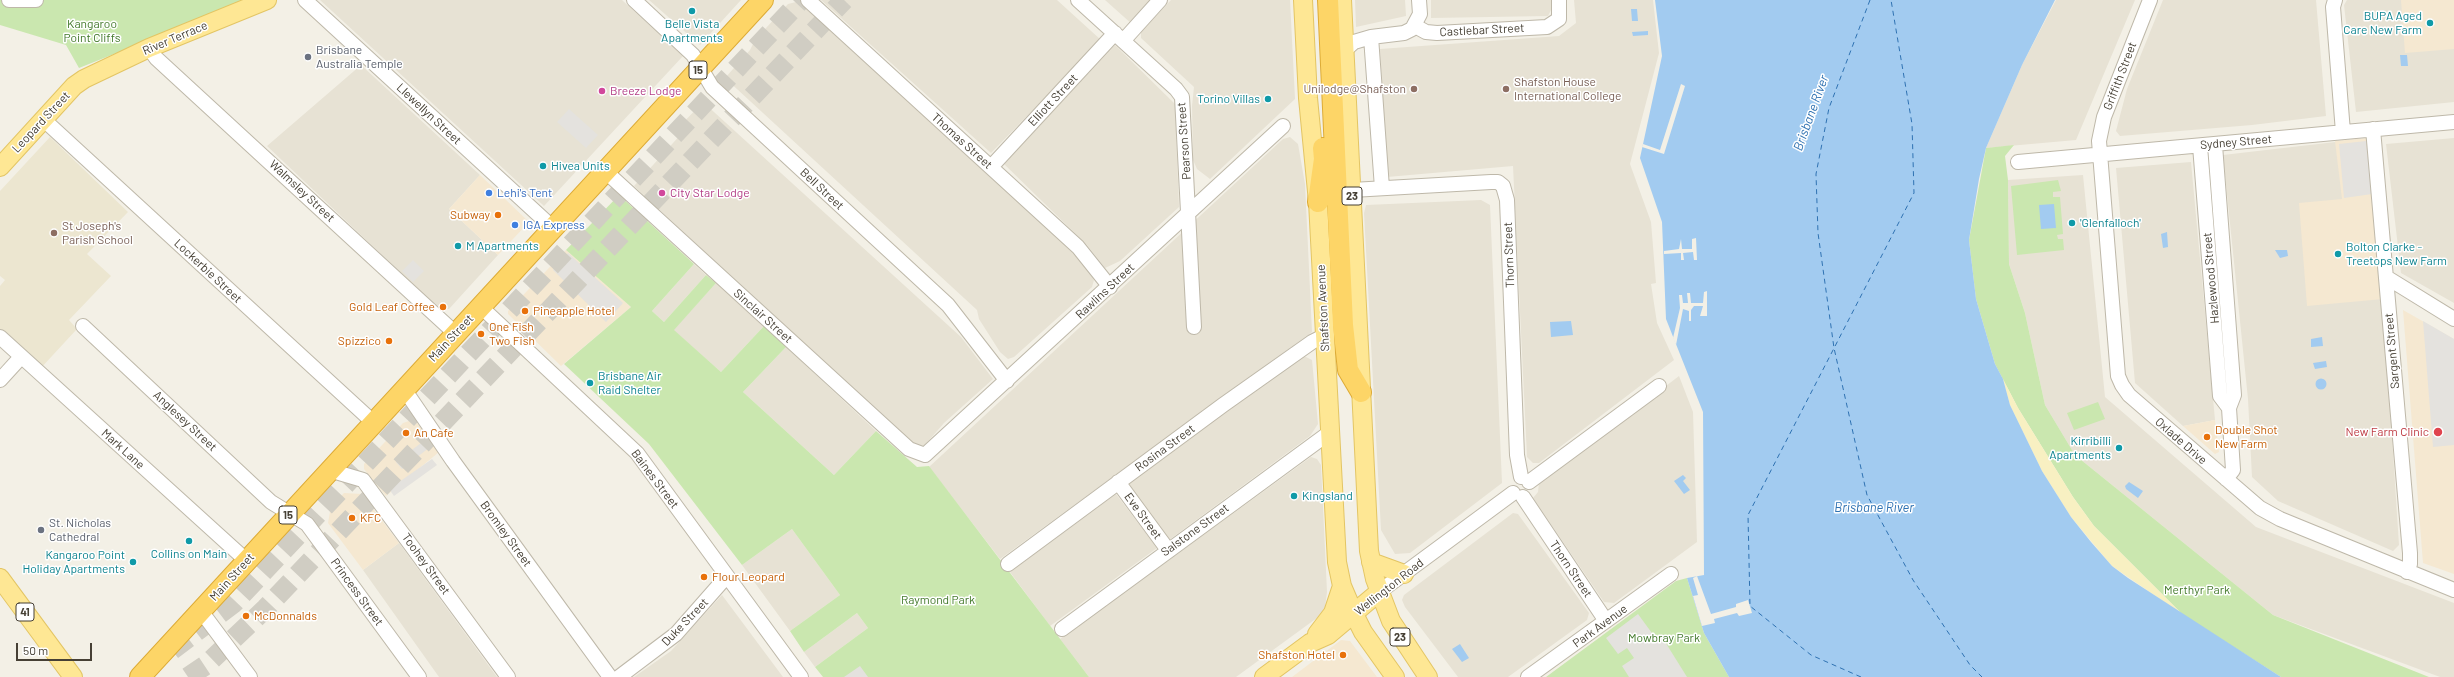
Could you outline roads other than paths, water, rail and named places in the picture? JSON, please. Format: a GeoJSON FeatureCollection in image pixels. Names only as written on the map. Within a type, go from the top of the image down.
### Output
{"type":"FeatureCollection","features":[{"type":"Feature","properties":{"kind":"highway","name":"Main Street"},"geometry":{"type":"LineString","coordinates":[[140,677],[202,611],[373,422],[763,0]]}},
{"type":"Feature","properties":{"kind":"highway"},"geometry":{"type":"LineString","coordinates":[[1316,0],[1324,159],[1318,202]]}},
{"type":"Feature","properties":{"kind":"highway"},"geometry":{"type":"LineString","coordinates":[[1328,0],[1343,324],[1348,370],[1361,392]]}},
{"type":"Feature","properties":{"kind":"main road","name":"River Terrace"},"geometry":{"type":"LineString","coordinates":[[84,79],[149,48],[267,0]]}},
{"type":"Feature","properties":{"kind":"main road","name":"Shafston Avenue"},"geometry":{"type":"LineString","coordinates":[[1303,0],[1308,98],[1318,202],[1329,433],[1336,542],[1342,586],[1354,614]]}},
{"type":"Feature","properties":{"kind":"main road","name":"23"},"geometry":{"type":"LineString","coordinates":[[1342,0],[1361,392],[1371,562],[1379,592],[1398,634],[1428,677]]}},
{"type":"Feature","properties":{"kind":"main road","name":"Leopard Street"},"geometry":{"type":"LineString","coordinates":[[0,167],[43,120],[84,79]]}},
{"type":"Feature","properties":{"kind":"main road"},"geometry":{"type":"LineString","coordinates":[[1371,562],[1404,574]]}},
{"type":"Feature","properties":{"kind":"main road","name":"41"},"geometry":{"type":"LineString","coordinates":[[0,578],[73,677]]}},
{"type":"Feature","properties":{"kind":"main road"},"geometry":{"type":"LineString","coordinates":[[1310,643],[1332,616],[1342,586]]}},
{"type":"Feature","properties":{"kind":"main road","name":"Wellington Road"},"geometry":{"type":"LineString","coordinates":[[1264,677],[1310,643],[1328,635],[1379,592]]}},
{"type":"Feature","properties":{"kind":"main road","name":"23"},"geometry":{"type":"LineString","coordinates":[[1354,614],[1373,647],[1395,677]]}},
{"type":"Feature","properties":{"kind":"street"},"geometry":{"type":"LineString","coordinates":[[9,0],[36,0]]}},
{"type":"Feature","properties":{"kind":"street","name":"Llewellyn Street"},"geometry":{"type":"LineString","coordinates":[[305,0],[553,228]]}},
{"type":"Feature","properties":{"kind":"street","name":"Bell Street"},"geometry":{"type":"LineString","coordinates":[[634,0],[690,52],[712,87],[948,304],[1007,381]]}},
{"type":"Feature","properties":{"kind":"street","name":"Thomas Street"},"geometry":{"type":"LineString","coordinates":[[808,0],[1078,247],[1110,287]]}},
{"type":"Feature","properties":{"kind":"street","name":"Pearson Street"},"geometry":{"type":"LineString","coordinates":[[1078,0],[1176,89],[1182,97],[1194,327]]}},
{"type":"Feature","properties":{"kind":"street","name":"Elliott Street"},"geometry":{"type":"LineString","coordinates":[[991,167],[1119,37],[1160,0]]}},
{"type":"Feature","properties":{"kind":"street"},"geometry":{"type":"LineString","coordinates":[[1344,51],[1354,42],[1371,37],[1404,34],[1416,26],[1420,14],[1419,0]]}},
{"type":"Feature","properties":{"kind":"street","name":"Castlebar Street"},"geometry":{"type":"LineString","coordinates":[[1416,26],[1426,32],[1437,33],[1547,27],[1560,19],[1559,0]]}},
{"type":"Feature","properties":{"kind":"street","name":"Griffith Street"},"geometry":{"type":"LineString","coordinates":[[2099,154],[2101,128],[2150,0]]}},
{"type":"Feature","properties":{"kind":"street"},"geometry":{"type":"LineString","coordinates":[[2335,0],[2333,7],[2343,132]]}},
{"type":"Feature","properties":{"kind":"street"},"geometry":{"type":"LineString","coordinates":[[1371,37],[1382,188]]}},
{"type":"Feature","properties":{"kind":"street","name":"Walmsley Street"},"geometry":{"type":"LineString","coordinates":[[149,48],[156,58],[455,333]]}},
{"type":"Feature","properties":{"kind":"street","name":"Lockerbie Street"},"geometry":{"type":"LineString","coordinates":[[43,120],[373,422]]}},
{"type":"Feature","properties":{"kind":"street","name":"Sydney Street"},"geometry":{"type":"LineString","coordinates":[[2018,162],[2454,122]]}},
{"type":"Feature","properties":{"kind":"street","name":"Rawlins Street"},"geometry":{"type":"LineString","coordinates":[[925,455],[1284,126]]}},
{"type":"Feature","properties":{"kind":"street","name":"Sargent Street"},"geometry":{"type":"LineString","coordinates":[[2373,129],[2410,553],[2407,572]]}},
{"type":"Feature","properties":{"kind":"street","name":"Hazlewood Street"},"geometry":{"type":"LineString","coordinates":[[2215,145],[2234,395],[2229,408],[2233,470],[2226,479]]}},
{"type":"Feature","properties":{"kind":"street","name":"Hazlewood Street"},"geometry":{"type":"LineString","coordinates":[[2200,146],[2220,396],[2229,408]]}},
{"type":"Feature","properties":{"kind":"street","name":"Oxlade Drive"},"geometry":{"type":"LineString","coordinates":[[2099,154],[2118,376],[2129,395],[2260,508],[2407,572],[2454,590]]}},
{"type":"Feature","properties":{"kind":"street","name":"Sinclair Street"},"geometry":{"type":"LineString","coordinates":[[605,171],[909,449],[925,455]]}},
{"type":"Feature","properties":{"kind":"street","name":"Thorn Street"},"geometry":{"type":"LineString","coordinates":[[1352,190],[1498,182],[1504,186],[1507,193],[1517,455],[1525,480]]}},
{"type":"Feature","properties":{"kind":"street"},"geometry":{"type":"LineString","coordinates":[[2386,277],[2454,318]]}},
{"type":"Feature","properties":{"kind":"street","name":"Baines Street"},"geometry":{"type":"LineString","coordinates":[[480,306],[637,453],[801,677]]}},
{"type":"Feature","properties":{"kind":"street","name":"Anglesey Street"},"geometry":{"type":"LineString","coordinates":[[83,326],[271,502],[289,514]]}},
{"type":"Feature","properties":{"kind":"street","name":"Rosina Street"},"geometry":{"type":"LineString","coordinates":[[1008,564],[1118,482],[1306,346],[1324,336]]}},
{"type":"Feature","properties":{"kind":"street","name":"Mark Lane"},"geometry":{"type":"LineString","coordinates":[[0,337],[21,358],[246,561]]}},
{"type":"Feature","properties":{"kind":"street"},"geometry":{"type":"LineString","coordinates":[[0,380],[21,358]]}},
{"type":"Feature","properties":{"kind":"street"},"geometry":{"type":"LineString","coordinates":[[1518,495],[1511,487],[1512,482],[1525,480],[1658,386]]}},
{"type":"Feature","properties":{"kind":"street","name":"Bromley Street"},"geometry":{"type":"LineString","coordinates":[[404,389],[453,461],[610,677]]}},
{"type":"Feature","properties":{"kind":"street","name":"Salstone Street"},"geometry":{"type":"LineString","coordinates":[[1062,629],[1329,433]]}},
{"type":"Feature","properties":{"kind":"street","name":"Toohey Street"},"geometry":{"type":"LineString","coordinates":[[329,470],[364,480],[508,677]]}},
{"type":"Feature","properties":{"kind":"street","name":"Eve Street"},"geometry":{"type":"LineString","coordinates":[[1118,482],[1168,550]]}},
{"type":"Feature","properties":{"kind":"street","name":"Thorn Street"},"geometry":{"type":"LineString","coordinates":[[1518,495],[1606,621]]}},
{"type":"Feature","properties":{"kind":"street","name":"Wellington Road"},"geometry":{"type":"LineString","coordinates":[[1379,592],[1518,495]]}},
{"type":"Feature","properties":{"kind":"street","name":"Princess Street"},"geometry":{"type":"LineString","coordinates":[[289,514],[309,526],[419,677]]}},
{"type":"Feature","properties":{"kind":"street","name":"Park Avenue"},"geometry":{"type":"LineString","coordinates":[[1528,677],[1672,574]]}},
{"type":"Feature","properties":{"kind":"street","name":"Duke Street"},"geometry":{"type":"LineString","coordinates":[[619,677],[676,634],[727,576]]}},
{"type":"Feature","properties":{"kind":"street"},"geometry":{"type":"LineString","coordinates":[[202,611],[250,677]]}},
{"type":"Feature","properties":{"kind":"water","name":"Brisbane River"},"geometry":{"type":"Polygon","coordinates":[[[1655,0],[2055,0],[2022,65],[1986,148],[1979,179],[1969,240],[1976,299],[1995,364],[2003,379],[2010,405],[2042,471],[2071,517],[2112,566],[2128,578],[2281,677],[1729,677],[1704,633],[1687,578],[1704,575],[1703,412],[1666,319],[1662,222],[1640,158],[1662,56],[1655,0]]]}},
{"type":"Feature","properties":{"kind":"water"},"geometry":{"type":"Polygon","coordinates":[[[1631,9],[1637,9],[1638,21],[1632,21],[1631,9]]]}},
{"type":"Feature","properties":{"kind":"water"},"geometry":{"type":"Polygon","coordinates":[[[1648,31],[1648,35],[1633,36],[1632,32],[1648,31]]]}},
{"type":"Feature","properties":{"kind":"water"},"geometry":{"type":"Polygon","coordinates":[[[2400,55],[2407,55],[2408,66],[2401,66],[2400,55]]]}},
{"type":"Feature","properties":{"kind":"water"},"geometry":{"type":"Polygon","coordinates":[[[2054,204],[2056,228],[2041,229],[2039,205],[2054,204]]]}},
{"type":"Feature","properties":{"kind":"water"},"geometry":{"type":"Polygon","coordinates":[[[2167,232],[2168,247],[2163,248],[2161,234],[2167,232]]]}},
{"type":"Feature","properties":{"kind":"water"},"geometry":{"type":"Polygon","coordinates":[[[2275,250],[2287,250],[2288,256],[2280,258],[2275,250]]]}},
{"type":"Feature","properties":{"kind":"water"},"geometry":{"type":"Polygon","coordinates":[[[1571,321],[1573,335],[1551,337],[1550,322],[1571,321]]]}},
{"type":"Feature","properties":{"kind":"water"},"geometry":{"type":"Polygon","coordinates":[[[2322,337],[2323,346],[2311,347],[2311,339],[2322,337]]]}},
{"type":"Feature","properties":{"kind":"water"},"geometry":{"type":"Polygon","coordinates":[[[2326,361],[2327,367],[2315,369],[2313,363],[2326,361]]]}},
{"type":"Feature","properties":{"kind":"water"},"geometry":{"type":"Polygon","coordinates":[[[2319,379],[2323,379],[2325,380],[2325,388],[2319,389],[2316,386],[2316,382],[2319,379]]]}},
{"type":"Feature","properties":{"kind":"water"},"geometry":{"type":"Polygon","coordinates":[[[1683,475],[1686,478],[1683,481],[1690,490],[1684,494],[1674,481],[1683,475]]]}},
{"type":"Feature","properties":{"kind":"water"},"geometry":{"type":"Polygon","coordinates":[[[2129,482],[2143,491],[2138,498],[2126,489],[2125,486],[2129,482]]]}},
{"type":"Feature","properties":{"kind":"water"},"geometry":{"type":"Polygon","coordinates":[[[1460,644],[1469,658],[1462,662],[1452,649],[1460,644]]]}},
{"type":"Feature","properties":{"kind":"tunnel"},"geometry":{"type":"LineString","coordinates":[[172,650],[234,603],[801,0]]}},
{"type":"Feature","properties":{"kind":"tunnel"},"geometry":{"type":"LineString","coordinates":[[188,677],[206,665],[266,608],[844,0]]}},
{"type":"Feature","properties":{"kind":"place","name":"Belle Vista Apartments"},"geometry":{"type":"Point","coordinates":[692,11]}},
{"type":"Feature","properties":{"kind":"place","name":"BUPA Aged Care New Farm"},"geometry":{"type":"Point","coordinates":[2430,23]}},
{"type":"Feature","properties":{"kind":"place","name":"Brisbane Australia Temple"},"geometry":{"type":"Point","coordinates":[308,57]}},
{"type":"Feature","properties":{"kind":"place","name":"Unilodge@Shafston"},"geometry":{"type":"Point","coordinates":[1414,89]}},
{"type":"Feature","properties":{"kind":"place","name":"Shafston House International College"},"geometry":{"type":"Point","coordinates":[1506,89]}},
{"type":"Feature","properties":{"kind":"place","name":"Breeze Lodge"},"geometry":{"type":"Point","coordinates":[602,91]}},
{"type":"Feature","properties":{"kind":"place","name":"Torino Villas"},"geometry":{"type":"Point","coordinates":[1268,99]}},
{"type":"Feature","properties":{"kind":"place","name":"Hivea Units"},"geometry":{"type":"Point","coordinates":[543,166]}},
{"type":"Feature","properties":{"kind":"place","name":"Lehi's Tent"},"geometry":{"type":"Point","coordinates":[489,193]}},
{"type":"Feature","properties":{"kind":"place","name":"City Star Lodge"},"geometry":{"type":"Point","coordinates":[662,193]}},
{"type":"Feature","properties":{"kind":"place","name":"Subway"},"geometry":{"type":"Point","coordinates":[498,215]}},
{"type":"Feature","properties":{"kind":"place","name":"'Glenfalloch'"},"geometry":{"type":"Point","coordinates":[2072,223]}},
{"type":"Feature","properties":{"kind":"place","name":"IGA Express"},"geometry":{"type":"Point","coordinates":[515,225]}},
{"type":"Feature","properties":{"kind":"place","name":"St Joseph's Parish School"},"geometry":{"type":"Point","coordinates":[54,233]}},
{"type":"Feature","properties":{"kind":"place","name":"M Apartments"},"geometry":{"type":"Point","coordinates":[458,246]}},
{"type":"Feature","properties":{"kind":"place","name":"Bolton Clarke - Treetops New Farm"},"geometry":{"type":"Point","coordinates":[2338,254]}},
{"type":"Feature","properties":{"kind":"place","name":"Gold Leaf Coffee"},"geometry":{"type":"Point","coordinates":[443,307]}},
{"type":"Feature","properties":{"kind":"place","name":"Pineapple Hotel"},"geometry":{"type":"Point","coordinates":[525,311]}},
{"type":"Feature","properties":{"kind":"place","name":"One Fish Two Fish"},"geometry":{"type":"Point","coordinates":[481,334]}},
{"type":"Feature","properties":{"kind":"place","name":"Spizzico"},"geometry":{"type":"Point","coordinates":[389,341]}},
{"type":"Feature","properties":{"kind":"place","name":"Brisbane Air Raid Shelter"},"geometry":{"type":"Point","coordinates":[590,383]}},
{"type":"Feature","properties":{"kind":"place","name":"New Farm Clinic"},"geometry":{"type":"Point","coordinates":[2438,432]}},
{"type":"Feature","properties":{"kind":"place","name":"An Cafe"},"geometry":{"type":"Point","coordinates":[406,433]}},
{"type":"Feature","properties":{"kind":"place","name":"Double Shot New Farm"},"geometry":{"type":"Point","coordinates":[2207,437]}},
{"type":"Feature","properties":{"kind":"place","name":"Kirribilli Apartments"},"geometry":{"type":"Point","coordinates":[2119,448]}},
{"type":"Feature","properties":{"kind":"place","name":"Kingsland"},"geometry":{"type":"Point","coordinates":[1294,496]}},
{"type":"Feature","properties":{"kind":"place","name":"KFC"},"geometry":{"type":"Point","coordinates":[352,518]}},
{"type":"Feature","properties":{"kind":"place","name":"St. Nicholas Cathedral"},"geometry":{"type":"Point","coordinates":[41,530]}},
{"type":"Feature","properties":{"kind":"place","name":"Collins on Main"},"geometry":{"type":"Point","coordinates":[189,541]}},
{"type":"Feature","properties":{"kind":"place","name":"Kangaroo Point Holiday Apartments"},"geometry":{"type":"Point","coordinates":[133,562]}},
{"type":"Feature","properties":{"kind":"place","name":"Flour Leopard"},"geometry":{"type":"Point","coordinates":[704,577]}},
{"type":"Feature","properties":{"kind":"place","name":"McDonnalds"},"geometry":{"type":"Point","coordinates":[246,616]}},
{"type":"Feature","properties":{"kind":"place","name":"Shafston Hotel"},"geometry":{"type":"Point","coordinates":[1343,655]}},
{"type":"Feature","properties":{"kind":"park label","name":"Kangaroo Point Cliffs"},"geometry":{"type":"Point","coordinates":[92,31]}},
{"type":"Feature","properties":{"kind":"park label","name":"Merthyr Park"},"geometry":{"type":"Point","coordinates":[2197,590]}},
{"type":"Feature","properties":{"kind":"park label","name":"Raymond Park"},"geometry":{"type":"Point","coordinates":[938,600]}},
{"type":"Feature","properties":{"kind":"park label","name":"Mowbray Park"},"geometry":{"type":"Point","coordinates":[1664,638]}}]}
